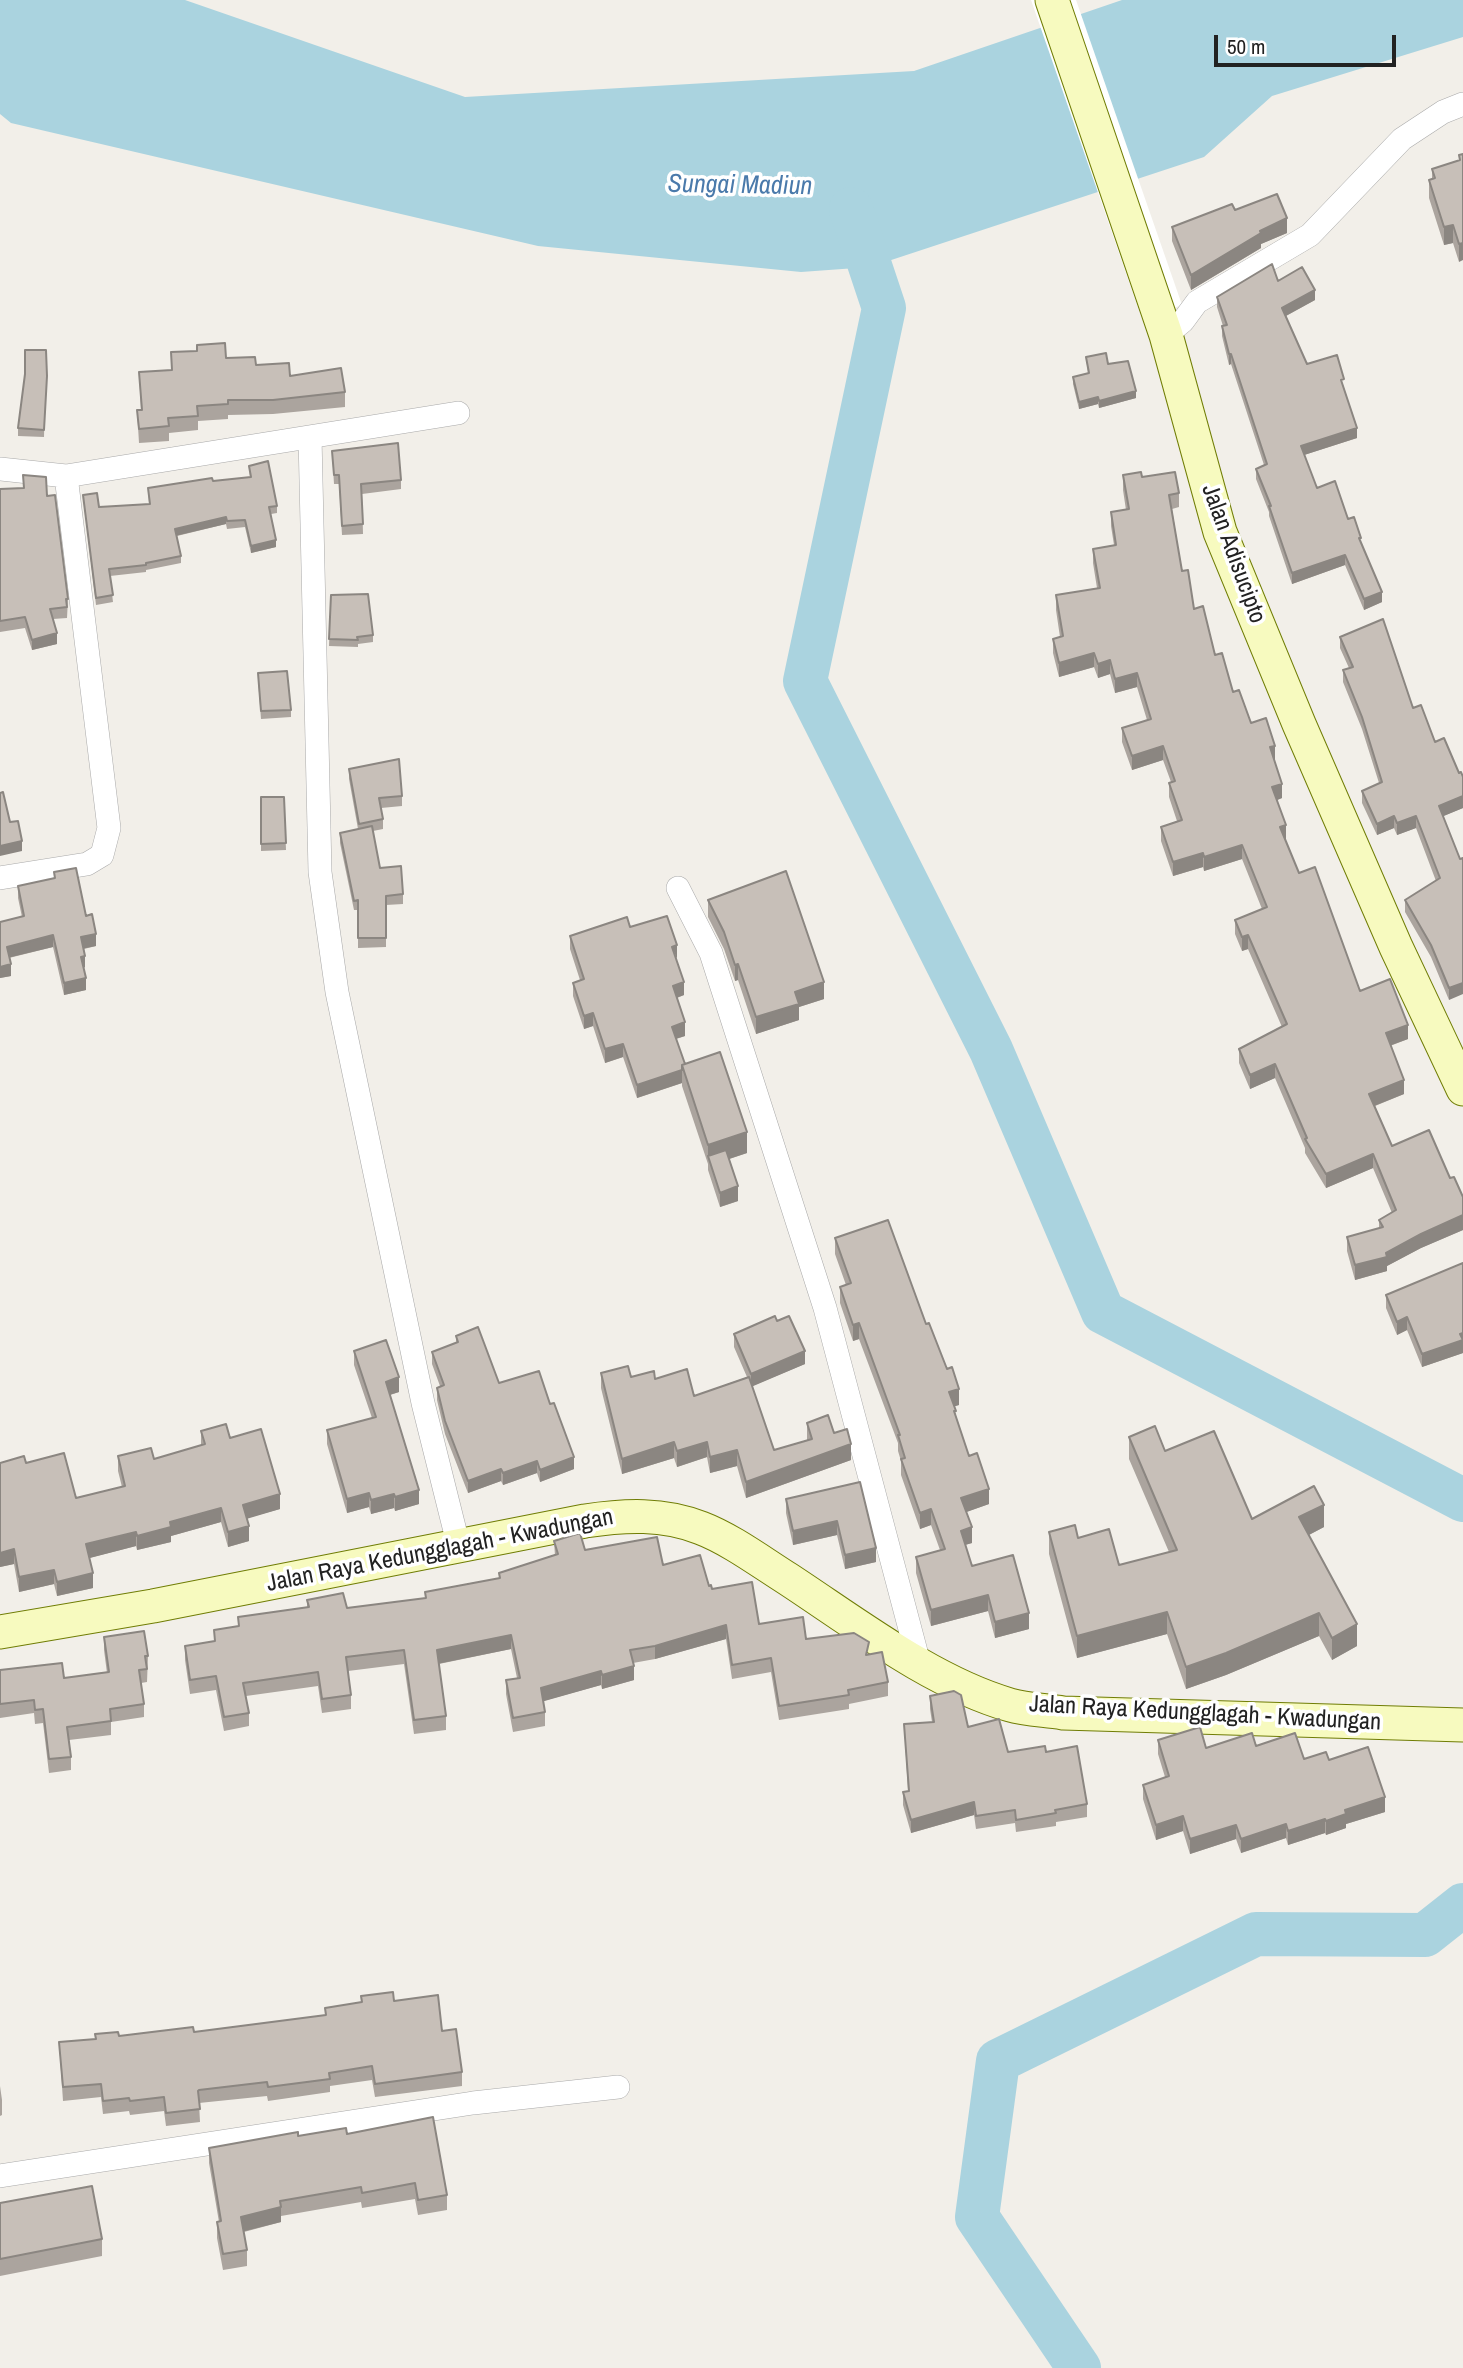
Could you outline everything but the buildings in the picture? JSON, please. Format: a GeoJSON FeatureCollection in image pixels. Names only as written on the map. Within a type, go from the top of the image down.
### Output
{"type":"FeatureCollection","features":[{"type":"Feature","properties":{"kind":"main road","name":"Jalan Adisucipto"},"geometry":{"type":"LineString","coordinates":[[1052,0],[1163,327],[1220,532],[1299,724],[1396,947],[1463,1089]]}},
{"type":"Feature","properties":{"kind":"main road","name":"Jalan Raya Kedungglagah - Kwadungan"},"geometry":{"type":"LineString","coordinates":[[0,1632],[153,1606],[622,1515],[657,1516],[701,1528],[747,1553],[919,1663],[965,1687],[1011,1705],[1063,1713],[1463,1725]]}},
{"type":"Feature","properties":{"kind":"street"},"geometry":{"type":"LineString","coordinates":[[1163,327],[1183,321],[1197,302],[1210,293],[1310,235],[1402,139],[1443,112],[1463,104]]}},
{"type":"Feature","properties":{"kind":"street"},"geometry":{"type":"LineString","coordinates":[[0,469],[66,476],[458,413]]}},
{"type":"Feature","properties":{"kind":"street"},"geometry":{"type":"LineString","coordinates":[[310,437],[320,872],[340,1006],[423,1403],[459,1548]]}},
{"type":"Feature","properties":{"kind":"street"},"geometry":{"type":"LineString","coordinates":[[0,878],[87,864],[102,855],[109,828],[66,476]]}},
{"type":"Feature","properties":{"kind":"street"},"geometry":{"type":"LineString","coordinates":[[678,888],[711,953],[825,1308],[919,1663]]}},
{"type":"Feature","properties":{"kind":"street"},"geometry":{"type":"LineString","coordinates":[[0,2176],[473,2103],[618,2087]]}},
{"type":"Feature","properties":{"kind":"water","name":"Sungai Madiun"},"geometry":{"type":"Polygon","coordinates":[[[0,0],[185,0],[465,97],[914,71],[1122,0],[1463,0],[1463,37],[1272,96],[1204,157],[870,267],[801,272],[538,246],[11,123],[0,114],[0,0]]]}},
{"type":"Feature","properties":{"kind":"pier"},"geometry":{"type":"Polygon","coordinates":[[[1031,0],[1076,0],[1182,305],[1142,319],[1031,0]]]}},
{"type":"Feature","properties":{"kind":"waterway"},"geometry":{"type":"LineString","coordinates":[[851,209],[884,308],[805,681],[991,1050],[1103,1312],[1463,1500]]}},
{"type":"Feature","properties":{"kind":"waterway"},"geometry":{"type":"LineString","coordinates":[[1079,2368],[977,2217],[998,2061],[1256,1934],[1425,1935],[1463,1905]]}}]}
